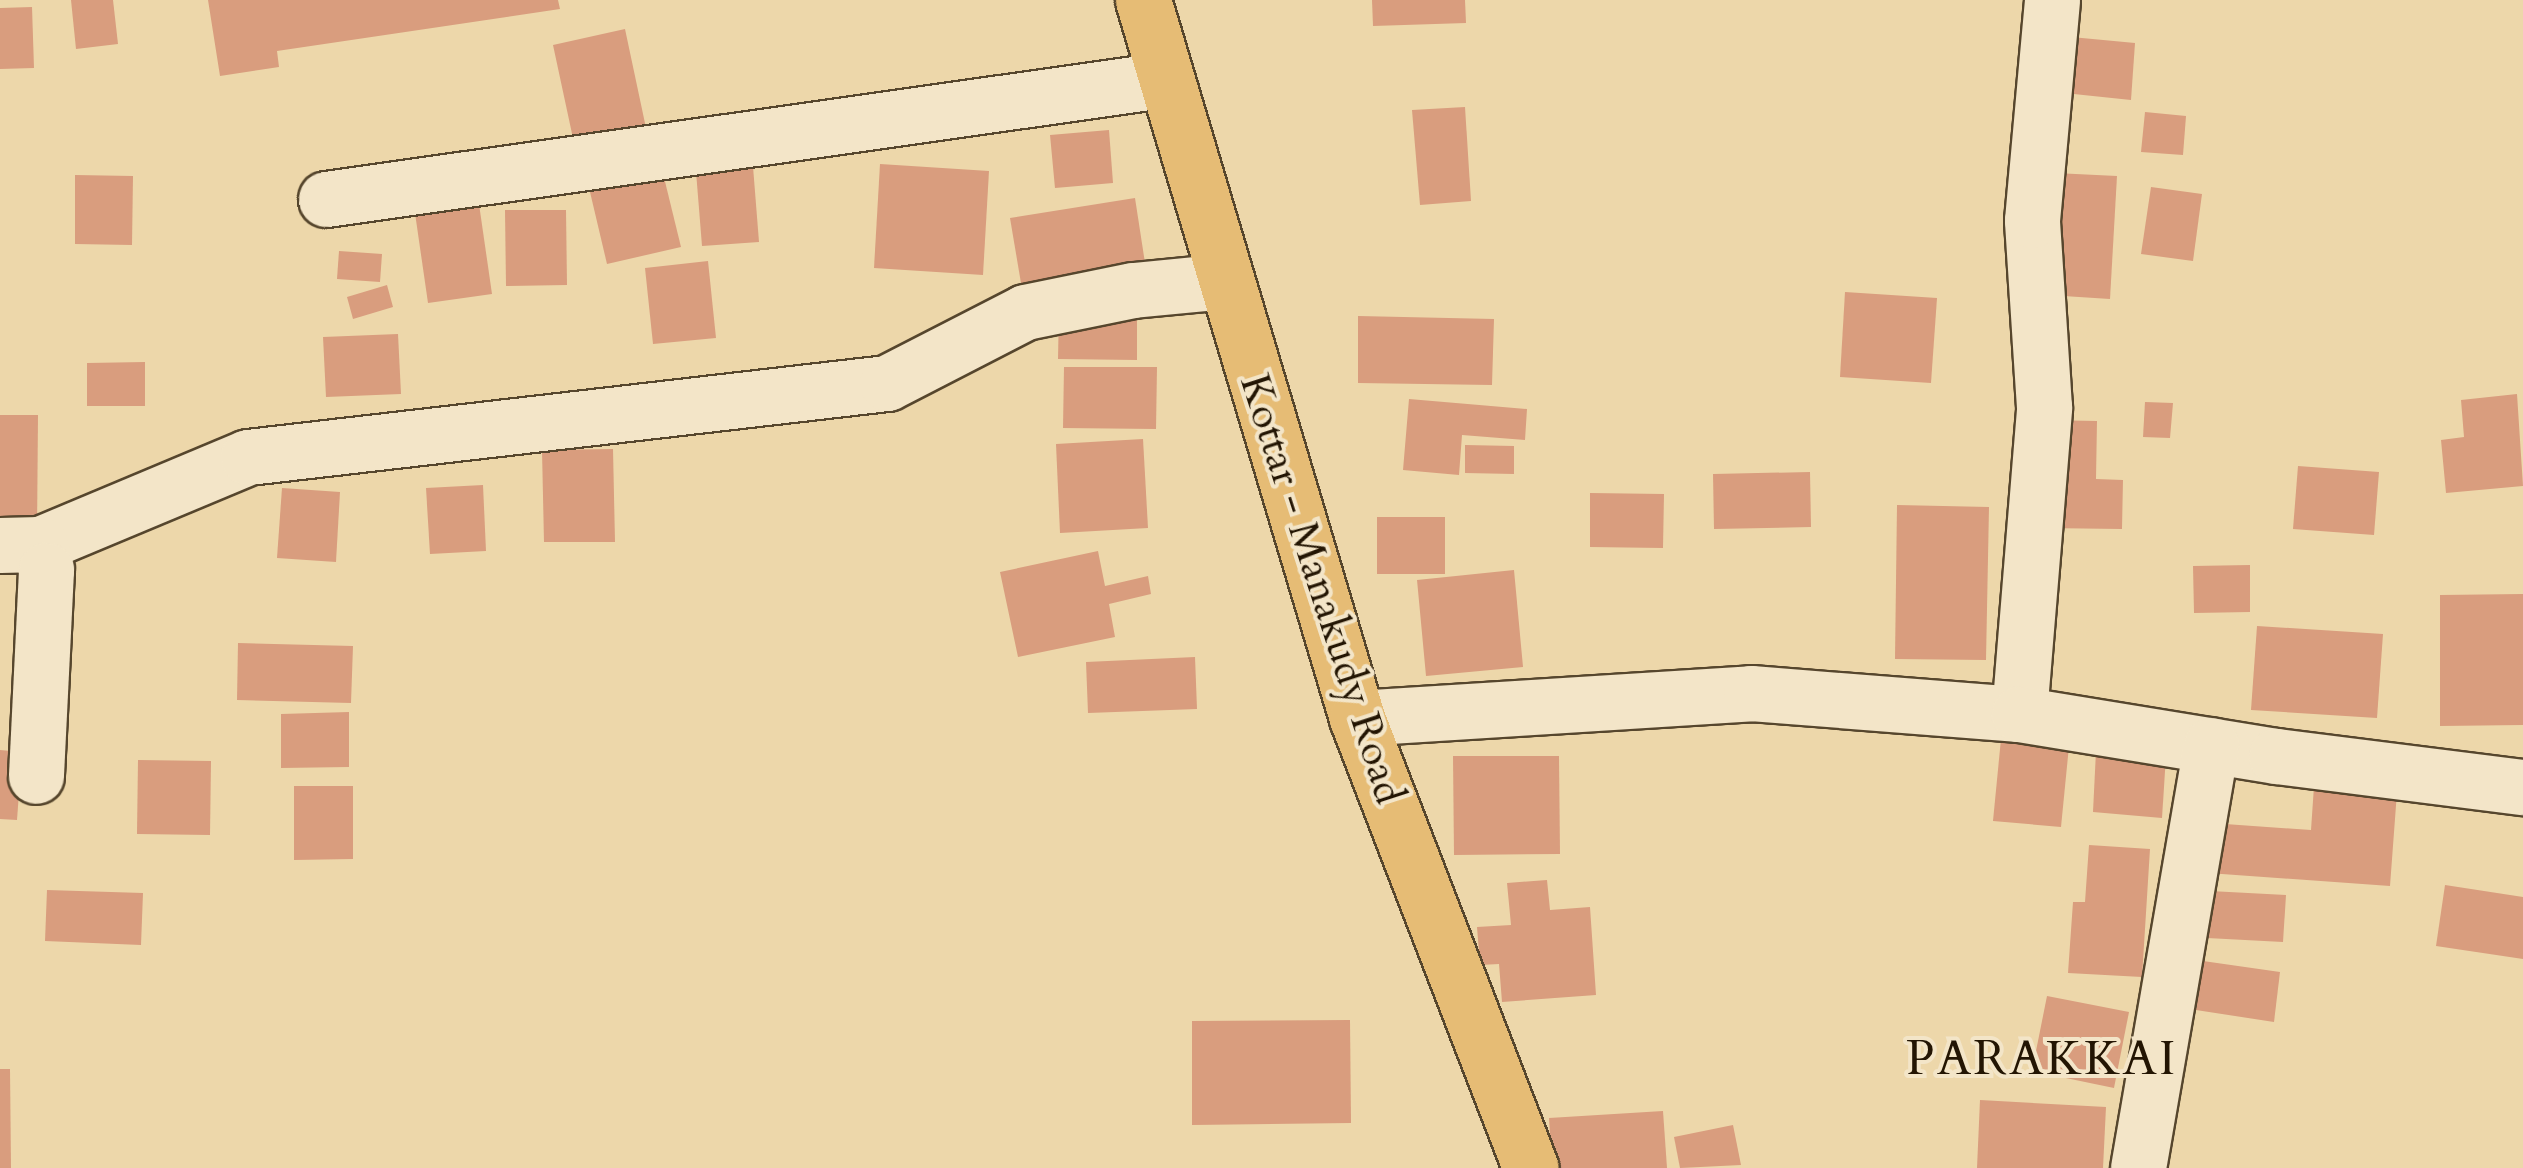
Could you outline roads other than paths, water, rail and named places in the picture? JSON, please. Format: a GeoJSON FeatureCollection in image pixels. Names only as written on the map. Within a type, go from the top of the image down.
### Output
{"type":"FeatureCollection","features":[{"type":"Feature","properties":{"kind":"main road","name":"Kottar - Manakudy Road"},"geometry":{"type":"LineString","coordinates":[[1143,0],[1162,80],[1356,718],[1531,1168]]}},
{"type":"Feature","properties":{"kind":"street"},"geometry":{"type":"LineString","coordinates":[[2019,714],[2044,407],[2032,220],[2052,0]]}},
{"type":"Feature","properties":{"kind":"street"},"geometry":{"type":"LineString","coordinates":[[326,200],[1162,80]]}},
{"type":"Feature","properties":{"kind":"street"},"geometry":{"type":"LineString","coordinates":[[36,776],[46,570],[20,544],[248,457],[887,383],[1025,312],[1133,290],[1226,281]]}},
{"type":"Feature","properties":{"kind":"street"},"geometry":{"type":"LineString","coordinates":[[1356,718],[1751,693],[2019,714],[2211,745],[2523,787]]}},
{"type":"Feature","properties":{"kind":"street"},"geometry":{"type":"LineString","coordinates":[[2138,1168],[2211,745]]}},
{"type":"Feature","properties":{"kind":"district","name":"PARAKKAI"},"geometry":{"type":"Point","coordinates":[2042,1059]}}]}
